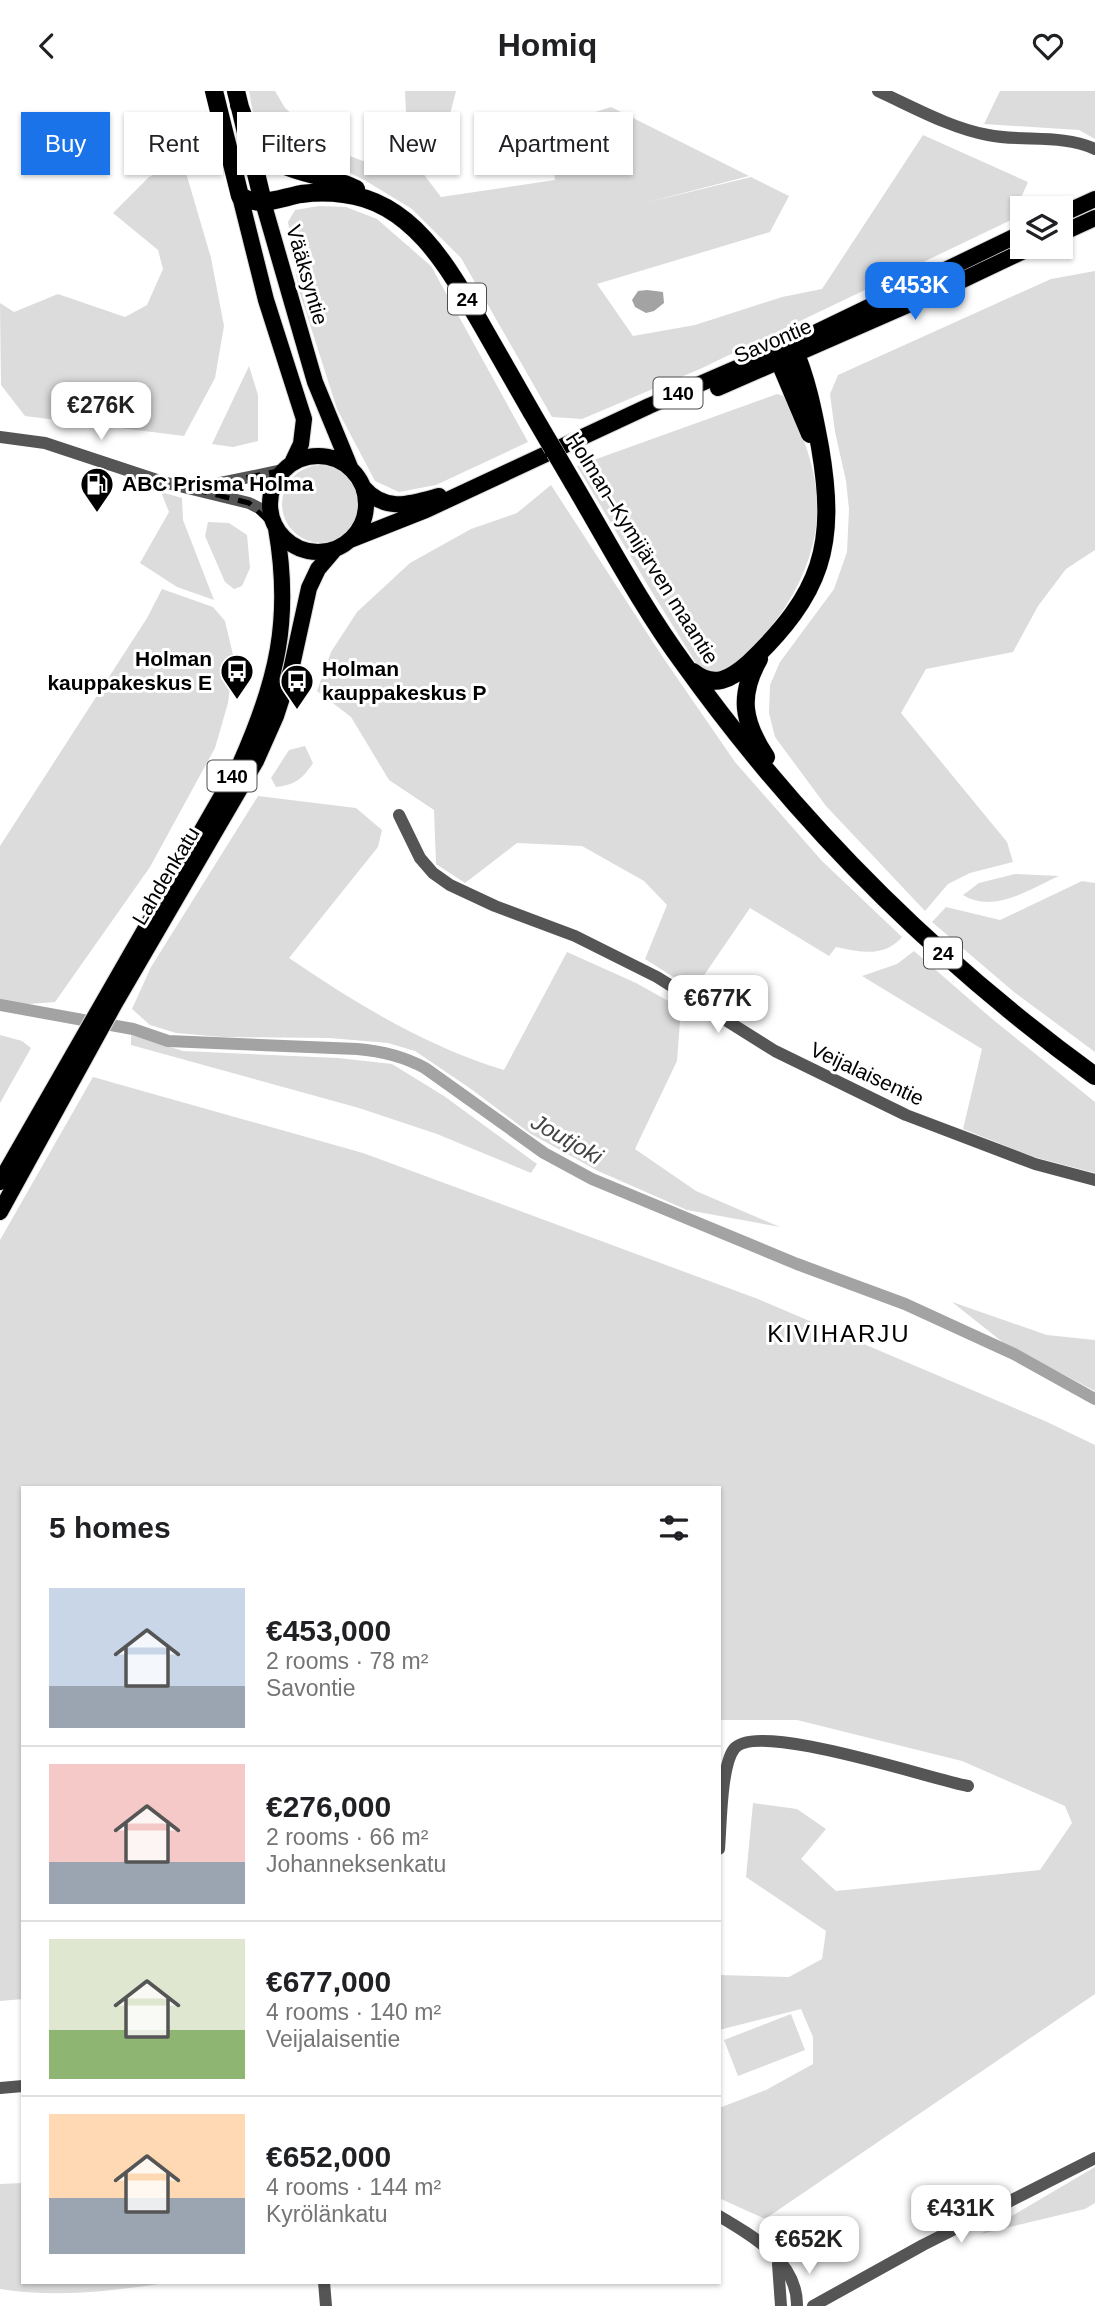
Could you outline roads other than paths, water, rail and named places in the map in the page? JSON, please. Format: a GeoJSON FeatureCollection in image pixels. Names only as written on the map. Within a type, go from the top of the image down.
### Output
{"type":"FeatureCollection","features":[{"type":"Feature","properties":{"kind":"highway"},"geometry":{"type":"LineString","coordinates":[[214,91],[240,196]]}},
{"type":"Feature","properties":{"kind":"highway","name":"Vääksyntie"},"geometry":{"type":"LineString","coordinates":[[237,98],[263,202]]}},
{"type":"Feature","properties":{"kind":"highway","name":"24"},"geometry":{"type":"LineString","coordinates":[[237,98],[254,140],[266,155],[294,169],[350,186],[380,203]]}},
{"type":"Feature","properties":{"kind":"highway","name":"Holman–Kymijärven maantie"},"geometry":{"type":"LineString","coordinates":[[240,196],[248,201],[263,202],[303,194],[335,193],[363,197],[380,203],[415,229],[444,265],[659,627],[751,752],[804,815],[897,911],[1039,1035],[1095,1076]]}},
{"type":"Feature","properties":{"kind":"highway"},"geometry":{"type":"LineString","coordinates":[[683,663],[706,680],[723,681],[743,668],[768,644],[802,604],[820,563],[827,517],[827,490],[822,463],[786,353]]}},
{"type":"Feature","properties":{"kind":"highway"},"geometry":{"type":"LineString","coordinates":[[768,644],[745,693],[747,717],[758,745],[804,815]]}},
{"type":"Feature","properties":{"kind":"main road","name":"140"},"geometry":{"type":"LineString","coordinates":[[240,196],[266,300],[304,419],[301,444],[277,478],[270,496],[274,524]]}},
{"type":"Feature","properties":{"kind":"main road"},"geometry":{"type":"LineString","coordinates":[[1073,209],[1095,199]]}},
{"type":"Feature","properties":{"kind":"main road","name":"Vääksyntie"},"geometry":{"type":"LineString","coordinates":[[263,202],[315,383],[350,467]]}},
{"type":"Feature","properties":{"kind":"main road"},"geometry":{"type":"LineString","coordinates":[[1073,228],[1095,218]]}},
{"type":"Feature","properties":{"kind":"main road","name":"Savontie"},"geometry":{"type":"LineString","coordinates":[[786,353],[1010,239]]}},
{"type":"Feature","properties":{"kind":"main road","name":"Savontie"},"geometry":{"type":"LineString","coordinates":[[350,540],[426,510],[649,406],[786,353],[1010,256]]}},
{"type":"Feature","properties":{"kind":"main road"},"geometry":{"type":"LineString","coordinates":[[288,466],[309,456],[321,455],[333,457],[350,467]]}},
{"type":"Feature","properties":{"kind":"main road","name":"140"},"geometry":{"type":"LineString","coordinates":[[350,467],[363,487]]}},
{"type":"Feature","properties":{"kind":"main road","name":"Savontie"},"geometry":{"type":"LineString","coordinates":[[363,487],[376,500],[394,504],[422,500],[482,484]]}},
{"type":"Feature","properties":{"kind":"main road"},"geometry":{"type":"LineString","coordinates":[[350,540],[358,531],[366,512],[363,487]]}},
{"type":"Feature","properties":{"kind":"main road"},"geometry":{"type":"LineString","coordinates":[[274,524],[293,545],[314,552],[335,549]]}},
{"type":"Feature","properties":{"kind":"main road","name":"Lahdenkatu"},"geometry":{"type":"LineString","coordinates":[[0,1212],[76,1062],[240,764],[258,720],[266,697],[283,620],[284,587],[274,524]]}},
{"type":"Feature","properties":{"kind":"main road","name":"140"},"geometry":{"type":"LineString","coordinates":[[335,549],[350,540]]}},
{"type":"Feature","properties":{"kind":"main road","name":"Lahdenkatu"},"geometry":{"type":"LineString","coordinates":[[109,1001],[256,761],[276,716],[291,670],[309,588],[318,569],[335,549]]}},
{"type":"Feature","properties":{"kind":"main road","name":"Lahdenkatu"},"geometry":{"type":"LineString","coordinates":[[0,1182],[76,1062]]}},
{"type":"Feature","properties":{"kind":"street"},"geometry":{"type":"LineString","coordinates":[[878,91],[972,132],[1004,138],[1049,139],[1095,149]]}},
{"type":"Feature","properties":{"kind":"street"},"geometry":{"type":"LineString","coordinates":[[1072,143],[1082,146],[1095,157]]}},
{"type":"Feature","properties":{"kind":"street"},"geometry":{"type":"LineString","coordinates":[[0,437],[46,443],[163,482],[249,503],[261,509],[274,524]]}},
{"type":"Feature","properties":{"kind":"street"},"geometry":{"type":"LineString","coordinates":[[193,489],[255,478],[288,466]]}},
{"type":"Feature","properties":{"kind":"street","name":"Veijalaisentie"},"geometry":{"type":"LineString","coordinates":[[399,815],[420,858],[433,873],[450,885],[495,906],[575,936],[645,971],[775,1051],[906,1115],[1035,1164],[1095,1180]]}},
{"type":"Feature","properties":{"kind":"street"},"geometry":{"type":"LineString","coordinates":[[721,1822],[724,1781],[732,1751],[741,1742],[766,1739],[805,1744],[968,1786]]}},
{"type":"Feature","properties":{"kind":"street"},"geometry":{"type":"LineString","coordinates":[[0,2088],[21,2086]]}},
{"type":"Feature","properties":{"kind":"street"},"geometry":{"type":"LineString","coordinates":[[813,2306],[923,2245],[1095,2158]]}},
{"type":"Feature","properties":{"kind":"street"},"geometry":{"type":"LineString","coordinates":[[721,2217],[766,2246],[778,2260],[796,2286],[797,2306]]}},
{"type":"Feature","properties":{"kind":"street"},"geometry":{"type":"LineString","coordinates":[[778,2260],[781,2306]]}},
{"type":"Feature","properties":{"kind":"street"},"geometry":{"type":"LineString","coordinates":[[324,2284],[326,2306]]}},
{"type":"Feature","properties":{"kind":"waterway","name":"Joutjoki"},"geometry":{"type":"LineString","coordinates":[[0,1005],[133,1029],[168,1041],[357,1049],[400,1057],[425,1068],[544,1153],[592,1179],[797,1264],[905,1304],[1014,1354],[1095,1399]]}},
{"type":"Feature","properties":{"kind":"place","name":"ABC Prisma Holma"},"geometry":{"type":"Point","coordinates":[97,514]}},
{"type":"Feature","properties":{"kind":"place","name":"Holman kauppakeskus E"},"geometry":{"type":"Point","coordinates":[237,701]}},
{"type":"Feature","properties":{"kind":"place","name":"Holman kauppakeskus P"},"geometry":{"type":"Point","coordinates":[297,711]}},
{"type":"Feature","properties":{"kind":"district","name":"KIVIHARJU"},"geometry":{"type":"Point","coordinates":[839,1334]}}]}
